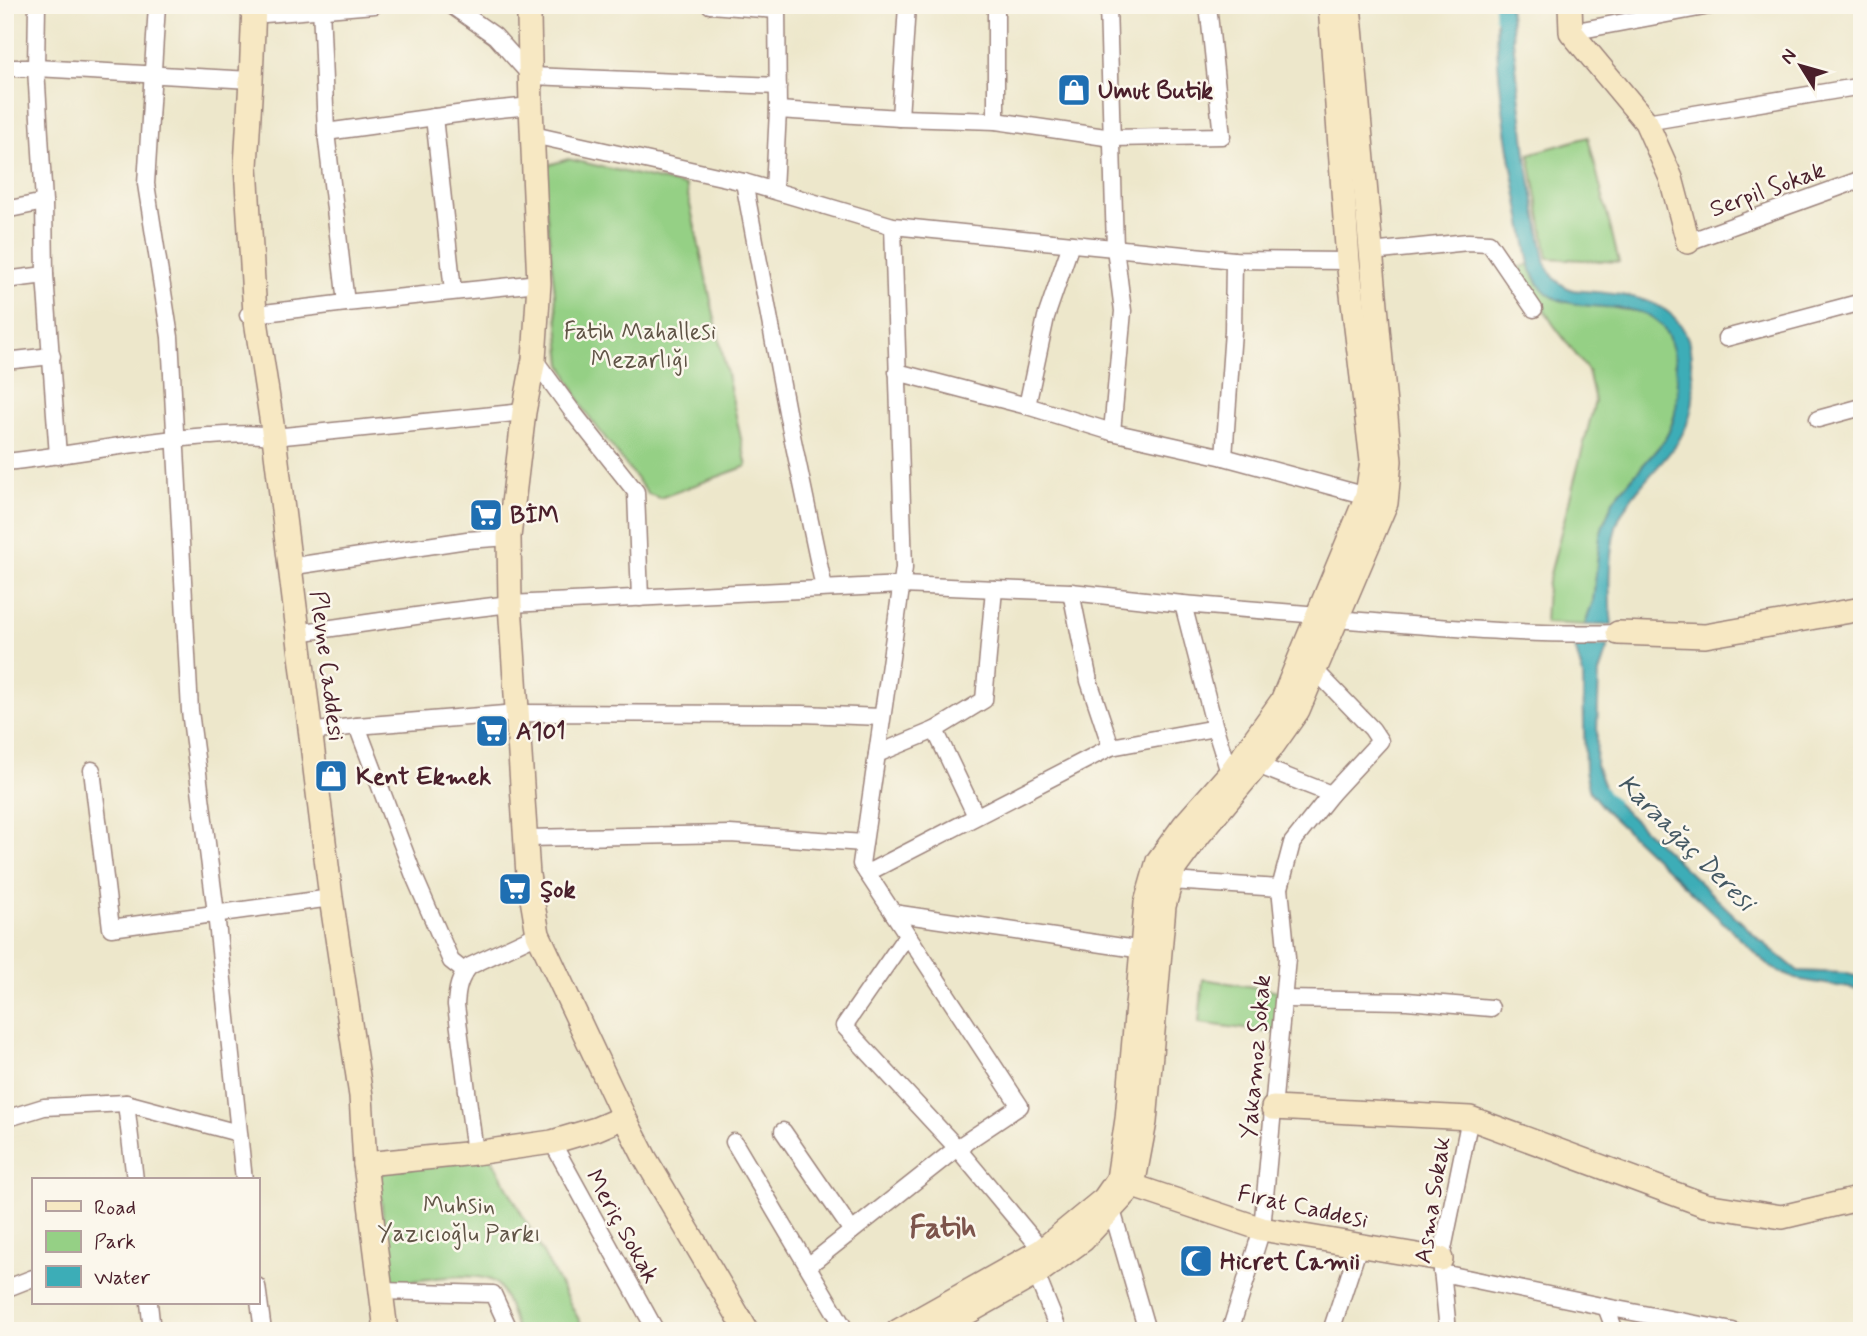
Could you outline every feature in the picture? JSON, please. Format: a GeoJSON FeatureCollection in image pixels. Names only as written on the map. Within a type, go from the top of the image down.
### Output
{"type":"FeatureCollection","features":[{"type":"Feature","properties":{"kind":"street"},"geometry":{"type":"LineString","coordinates":[[37,5],[36,68],[44,202],[45,275],[58,456]]}},
{"type":"Feature","properties":{"kind":"street"},"geometry":{"type":"LineString","coordinates":[[157,5],[146,184],[170,337],[190,711],[216,913],[244,1178]]}},
{"type":"Feature","properties":{"kind":"street"},"geometry":{"type":"LineString","coordinates":[[253,10],[374,5]]}},
{"type":"Feature","properties":{"kind":"street"},"geometry":{"type":"LineString","coordinates":[[451,5],[495,36],[531,76],[778,86]]}},
{"type":"Feature","properties":{"kind":"street"},"geometry":{"type":"LineString","coordinates":[[531,5],[531,106],[539,283],[534,359],[524,412],[509,537],[510,604],[528,875],[538,934],[624,1117],[645,1158],[747,1331]]}},
{"type":"Feature","properties":{"kind":"street"},"geometry":{"type":"LineString","coordinates":[[710,5],[777,8],[778,110],[767,189],[748,203]]}},
{"type":"Feature","properties":{"kind":"street"},"geometry":{"type":"LineString","coordinates":[[900,118],[907,5]]}},
{"type":"Feature","properties":{"kind":"street"},"geometry":{"type":"LineString","coordinates":[[996,5],[996,121]]}},
{"type":"Feature","properties":{"kind":"street"},"geometry":{"type":"LineString","coordinates":[[1108,5],[1115,248],[1123,311],[1112,432]]}},
{"type":"Feature","properties":{"kind":"street"},"geometry":{"type":"LineString","coordinates":[[778,110],[996,121],[1112,138],[1222,136],[1208,5]]}},
{"type":"Feature","properties":{"kind":"street"},"geometry":{"type":"LineString","coordinates":[[936,1331],[1036,1274],[1083,1240],[1125,1182],[1144,1122],[1164,906],[1174,869],[1298,710],[1315,670],[1327,617],[1367,496],[1372,461],[1349,261],[1331,5]]}},
{"type":"Feature","properties":{"kind":"street"},"geometry":{"type":"LineString","coordinates":[[1125,1182],[1127,1119],[1146,903],[1158,861],[1185,824],[1231,772],[1282,701],[1386,503],[1390,461],[1349,5]]}},
{"type":"Feature","properties":{"kind":"street"},"geometry":{"type":"LineString","coordinates":[[1570,5],[1571,32],[1646,122],[1671,178],[1688,242]]}},
{"type":"Feature","properties":{"kind":"street"},"geometry":{"type":"LineString","coordinates":[[1571,32],[1715,5]]}},
{"type":"Feature","properties":{"kind":"street"},"geometry":{"type":"LineString","coordinates":[[321,7],[326,132],[346,303]]}},
{"type":"Feature","properties":{"kind":"street","name":"Plevne Caddesi"},"geometry":{"type":"LineString","coordinates":[[253,10],[246,166],[250,315],[274,437],[331,898],[361,1096],[365,1164],[386,1331]]}},
{"type":"Feature","properties":{"kind":"street"},"geometry":{"type":"LineString","coordinates":[[5,68],[251,80]]}},
{"type":"Feature","properties":{"kind":"street"},"geometry":{"type":"LineString","coordinates":[[1646,122],[1862,86]]}},
{"type":"Feature","properties":{"kind":"street"},"geometry":{"type":"LineString","coordinates":[[326,132],[531,106]]}},
{"type":"Feature","properties":{"kind":"street"},"geometry":{"type":"LineString","coordinates":[[434,117],[453,291]]}},
{"type":"Feature","properties":{"kind":"street"},"geometry":{"type":"LineString","coordinates":[[533,135],[744,182],[892,226],[1234,260],[1349,261]]}},
{"type":"Feature","properties":{"kind":"street","name":"Serpil Sokak"},"geometry":{"type":"LineString","coordinates":[[1688,242],[1862,179]]}},
{"type":"Feature","properties":{"kind":"street"},"geometry":{"type":"LineString","coordinates":[[744,182],[787,412],[824,588]]}},
{"type":"Feature","properties":{"kind":"street"},"geometry":{"type":"LineString","coordinates":[[5,210],[44,202]]}},
{"type":"Feature","properties":{"kind":"street"},"geometry":{"type":"LineString","coordinates":[[808,1266],[957,1147],[1020,1106],[861,864],[904,568],[892,226]]}},
{"type":"Feature","properties":{"kind":"street"},"geometry":{"type":"LineString","coordinates":[[1371,252],[1468,242],[1489,243],[1534,309]]}},
{"type":"Feature","properties":{"kind":"street"},"geometry":{"type":"LineString","coordinates":[[1027,406],[1046,317],[1071,244]]}},
{"type":"Feature","properties":{"kind":"street"},"geometry":{"type":"LineString","coordinates":[[1224,457],[1233,331],[1234,260]]}},
{"type":"Feature","properties":{"kind":"street"},"geometry":{"type":"LineString","coordinates":[[5,280],[45,275]]}},
{"type":"Feature","properties":{"kind":"street"},"geometry":{"type":"LineString","coordinates":[[250,315],[539,283]]}},
{"type":"Feature","properties":{"kind":"street"},"geometry":{"type":"LineString","coordinates":[[1726,338],[1862,302]]}},
{"type":"Feature","properties":{"kind":"street"},"geometry":{"type":"LineString","coordinates":[[5,361],[52,356]]}},
{"type":"Feature","properties":{"kind":"street"},"geometry":{"type":"LineString","coordinates":[[534,359],[636,492],[640,598]]}},
{"type":"Feature","properties":{"kind":"street"},"geometry":{"type":"LineString","coordinates":[[897,372],[1027,406],[1112,432],[1224,457],[1367,496]]}},
{"type":"Feature","properties":{"kind":"street"},"geometry":{"type":"LineString","coordinates":[[1818,419],[1862,407]]}},
{"type":"Feature","properties":{"kind":"street"},"geometry":{"type":"LineString","coordinates":[[5,462],[175,438],[258,433],[274,437],[524,412]]}},
{"type":"Feature","properties":{"kind":"street"},"geometry":{"type":"LineString","coordinates":[[288,566],[467,540],[509,537]]}},
{"type":"Feature","properties":{"kind":"street"},"geometry":{"type":"LineString","coordinates":[[298,633],[510,604],[902,585],[1071,592],[1327,617],[1578,634],[1705,636],[1862,609]]}},
{"type":"Feature","properties":{"kind":"street"},"geometry":{"type":"LineString","coordinates":[[877,754],[935,730],[984,700],[994,589]]}},
{"type":"Feature","properties":{"kind":"street"},"geometry":{"type":"LineString","coordinates":[[1071,592],[1089,681],[1111,747]]}},
{"type":"Feature","properties":{"kind":"street"},"geometry":{"type":"LineString","coordinates":[[1184,604],[1215,728],[1231,772]]}},
{"type":"Feature","properties":{"kind":"street"},"geometry":{"type":"LineString","coordinates":[[1171,881],[1280,888],[1292,843],[1331,794],[1380,741],[1372,729],[1315,670]]}},
{"type":"Feature","properties":{"kind":"street"},"geometry":{"type":"LineString","coordinates":[[310,732],[517,713],[802,714],[882,717]]}},
{"type":"Feature","properties":{"kind":"street"},"geometry":{"type":"LineString","coordinates":[[357,726],[414,876],[451,961],[465,972]]}},
{"type":"Feature","properties":{"kind":"street"},"geometry":{"type":"LineString","coordinates":[[867,873],[1111,747],[1215,728]]}},
{"type":"Feature","properties":{"kind":"street"},"geometry":{"type":"LineString","coordinates":[[935,730],[976,816]]}},
{"type":"Feature","properties":{"kind":"street"},"geometry":{"type":"LineString","coordinates":[[1257,765],[1331,794]]}},
{"type":"Feature","properties":{"kind":"street"},"geometry":{"type":"LineString","coordinates":[[92,770],[111,928],[331,898]]}},
{"type":"Feature","properties":{"kind":"street"},"geometry":{"type":"LineString","coordinates":[[526,838],[730,834],[864,843]]}},
{"type":"Feature","properties":{"kind":"street","name":"Yakamoz Sokak"},"geometry":{"type":"LineString","coordinates":[[1230,1331],[1262,1230],[1287,958],[1280,888]]}},
{"type":"Feature","properties":{"kind":"street"},"geometry":{"type":"LineString","coordinates":[[893,913],[1143,950]]}},
{"type":"Feature","properties":{"kind":"street"},"geometry":{"type":"LineString","coordinates":[[475,1153],[456,1005],[457,986],[470,966],[538,934]]}},
{"type":"Feature","properties":{"kind":"street"},"geometry":{"type":"LineString","coordinates":[[907,935],[844,1026],[957,1147],[1042,1250]]}},
{"type":"Feature","properties":{"kind":"street"},"geometry":{"type":"LineString","coordinates":[[1283,999],[1407,1001],[1491,1008]]}},
{"type":"Feature","properties":{"kind":"street"},"geometry":{"type":"LineString","coordinates":[[5,1119],[44,1107],[126,1103],[238,1133]]}},
{"type":"Feature","properties":{"kind":"street"},"geometry":{"type":"LineString","coordinates":[[126,1103],[135,1178]]}},
{"type":"Feature","properties":{"kind":"street"},"geometry":{"type":"LineString","coordinates":[[1273,1108],[1469,1118],[1705,1205],[1782,1217],[1862,1198]]}},
{"type":"Feature","properties":{"kind":"street"},"geometry":{"type":"LineString","coordinates":[[365,1164],[552,1142],[596,1129],[624,1117]]}},
{"type":"Feature","properties":{"kind":"street","name":"Asma Sokak"},"geometry":{"type":"LineString","coordinates":[[1448,1331],[1441,1266],[1469,1118]]}},
{"type":"Feature","properties":{"kind":"street"},"geometry":{"type":"LineString","coordinates":[[783,1131],[852,1231]]}},
{"type":"Feature","properties":{"kind":"street","name":"Meriç Sokak"},"geometry":{"type":"LineString","coordinates":[[552,1142],[656,1331]]}},
{"type":"Feature","properties":{"kind":"street"},"geometry":{"type":"LineString","coordinates":[[734,1142],[846,1331]]}},
{"type":"Feature","properties":{"kind":"street","name":"Fırat Caddesi"},"geometry":{"type":"LineString","coordinates":[[1125,1182],[1262,1230],[1359,1246],[1441,1266]]}},
{"type":"Feature","properties":{"kind":"street"},"geometry":{"type":"LineString","coordinates":[[898,1331],[1042,1250],[1108,1205]]}},
{"type":"Feature","properties":{"kind":"street"},"geometry":{"type":"LineString","coordinates":[[1108,1205],[1147,1331]]}},
{"type":"Feature","properties":{"kind":"street"},"geometry":{"type":"LineString","coordinates":[[1331,1331],[1359,1246]]}},
{"type":"Feature","properties":{"kind":"street"},"geometry":{"type":"LineString","coordinates":[[1441,1266],[1606,1307],[1733,1331]]}},
{"type":"Feature","properties":{"kind":"street"},"geometry":{"type":"LineString","coordinates":[[1036,1274],[1059,1331]]}},
{"type":"Feature","properties":{"kind":"street"},"geometry":{"type":"LineString","coordinates":[[5,1289],[32,1278]]}},
{"type":"Feature","properties":{"kind":"street"},"geometry":{"type":"LineString","coordinates":[[381,1291],[493,1294],[510,1331]]}},
{"type":"Feature","properties":{"kind":"street"},"geometry":{"type":"LineString","coordinates":[[259,1301],[263,1331]]}},
{"type":"Feature","properties":{"kind":"street"},"geometry":{"type":"LineString","coordinates":[[149,1304],[152,1331]]}},
{"type":"Feature","properties":{"kind":"street"},"geometry":{"type":"LineString","coordinates":[[1606,1307],[1615,1331]]}},
{"type":"Feature","properties":{"kind":"green space"},"geometry":{"type":"Polygon","coordinates":[[[1588,137],[1619,262],[1548,258],[1529,154],[1588,137]]]}},
{"type":"Feature","properties":{"kind":"green space","name":"Fatih Mahallesi Mezarlığı"},"geometry":{"type":"Polygon","coordinates":[[[568,159],[686,186],[747,466],[660,498],[648,494],[584,410],[562,364],[542,167],[568,159]]]}},
{"type":"Feature","properties":{"kind":"green space"},"geometry":{"type":"Polygon","coordinates":[[[1530,264],[1539,285],[1619,309],[1644,312],[1659,321],[1668,332],[1674,349],[1678,388],[1677,408],[1670,430],[1664,441],[1614,499],[1600,536],[1593,601],[1585,625],[1545,623],[1547,586],[1595,401],[1588,371],[1553,324],[1518,268],[1530,264]]]}},
{"type":"Feature","properties":{"kind":"green space"},"geometry":{"type":"Polygon","coordinates":[[[1203,979],[1279,991],[1275,1033],[1199,1023],[1203,979]]]}},
{"type":"Feature","properties":{"kind":"green space","name":"Muhsin Yazıcıoğlu Parkı"},"geometry":{"type":"Polygon","coordinates":[[[491,1157],[585,1331],[517,1331],[501,1289],[490,1280],[478,1277],[463,1276],[390,1284],[379,1180],[384,1171],[491,1157]]]}},
{"type":"Feature","properties":{"kind":"water"},"geometry":{"type":"Polygon","coordinates":[[[1496,5],[1509,5],[1527,162],[1546,265],[1560,283],[1573,290],[1623,295],[1655,304],[1680,324],[1690,347],[1693,390],[1692,408],[1686,426],[1670,453],[1628,502],[1617,524],[1610,574],[1612,625],[1585,625],[1593,601],[1600,536],[1614,499],[1664,441],[1676,406],[1676,368],[1666,332],[1657,321],[1633,310],[1559,300],[1544,291],[1531,270],[1502,105],[1496,5]]]}},
{"type":"Feature","properties":{"kind":"water"},"geometry":{"type":"Polygon","coordinates":[[[1608,646],[1599,673],[1596,765],[1606,793],[1760,940],[1798,971],[1844,973],[1862,978],[1862,990],[1795,979],[1770,967],[1605,810],[1590,792],[1585,771],[1583,676],[1575,647],[1608,646]]]}},
{"type":"Feature","properties":{"kind":"waterway"},"geometry":{"type":"LineString","coordinates":[[1496,5],[1497,18]]}},
{"type":"Feature","properties":{"kind":"waterway","name":"Karaağaç Deresi"},"geometry":{"type":"LineString","coordinates":[[1602,788],[1615,802]]}},
{"type":"Feature","properties":{"kind":"place","name":"Umut Butik"},"geometry":{"type":"Point","coordinates":[1074,90]}},
{"type":"Feature","properties":{"kind":"place","name":"BİM"},"geometry":{"type":"Point","coordinates":[486,515]}},
{"type":"Feature","properties":{"kind":"place","name":"A101"},"geometry":{"type":"Point","coordinates":[492,731]}},
{"type":"Feature","properties":{"kind":"place","name":"Kent Ekmek"},"geometry":{"type":"Point","coordinates":[331,776]}},
{"type":"Feature","properties":{"kind":"place","name":"Şok"},"geometry":{"type":"Point","coordinates":[515,889]}},
{"type":"Feature","properties":{"kind":"place","name":"Hicret Camii"},"geometry":{"type":"Point","coordinates":[1196,1261]}},
{"type":"Feature","properties":{"kind":"district","name":"Fatih"},"geometry":{"type":"Point","coordinates":[943,1226]}}]}
